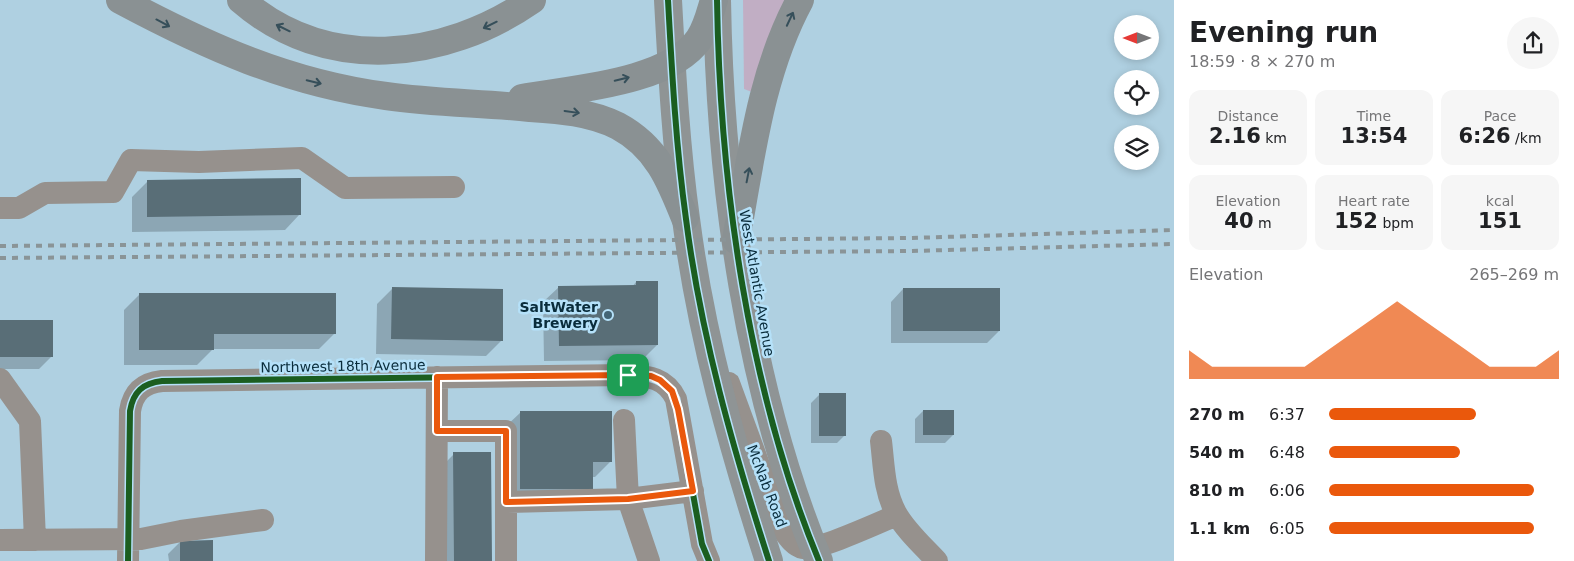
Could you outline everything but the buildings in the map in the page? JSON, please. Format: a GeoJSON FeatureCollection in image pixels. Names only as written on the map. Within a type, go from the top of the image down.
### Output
{"type":"FeatureCollection","features":[{"type":"Feature","properties":{"kind":"highway"},"geometry":{"type":"LineString","coordinates":[[120,0],[226,53],[300,78],[392,97],[575,112],[603,120],[627,131],[651,153],[666,171],[685,218]]}},
{"type":"Feature","properties":{"kind":"highway"},"geometry":{"type":"LineString","coordinates":[[240,0],[264,18],[296,35],[327,45],[377,50],[430,46],[462,38],[506,17],[532,0]]}},
{"type":"Feature","properties":{"kind":"highway"},"geometry":{"type":"LineString","coordinates":[[488,104],[620,80],[672,64],[688,52],[699,39],[708,23],[715,0]]}},
{"type":"Feature","properties":{"kind":"highway"},"geometry":{"type":"LineString","coordinates":[[736,240],[767,83],[782,38],[800,0]]}},
{"type":"Feature","properties":{"kind":"main road"},"geometry":{"type":"LineString","coordinates":[[668,0],[685,218],[701,308],[724,412],[769,561]]}},
{"type":"Feature","properties":{"kind":"main road","name":"West Atlantic Avenue"},"geometry":{"type":"LineString","coordinates":[[715,0],[722,131],[736,240],[756,350],[792,486],[817,554]]}},
{"type":"Feature","properties":{"kind":"street"},"geometry":{"type":"LineString","coordinates":[[9,208],[45,193],[113,192],[131,160],[199,162],[302,158],[344,188],[454,187]]}},
{"type":"Feature","properties":{"kind":"street","name":"McNab Road"},"geometry":{"type":"LineString","coordinates":[[701,308],[783,530],[794,544],[817,554]]}},
{"type":"Feature","properties":{"kind":"street","name":"Northwest 18th Avenue"},"geometry":{"type":"LineString","coordinates":[[128,550],[130,412],[135,395],[146,385],[162,381],[628,375],[651,376],[660,380],[672,391],[676,399],[702,544],[708,561]]}},
{"type":"Feature","properties":{"kind":"street"},"geometry":{"type":"LineString","coordinates":[[436,561],[437,377]]}},
{"type":"Feature","properties":{"kind":"street"},"geometry":{"type":"LineString","coordinates":[[0,379],[30,421],[35,540]]}},
{"type":"Feature","properties":{"kind":"street"},"geometry":{"type":"LineString","coordinates":[[624,420],[628,499],[649,561]]}},
{"type":"Feature","properties":{"kind":"street"},"geometry":{"type":"LineString","coordinates":[[437,431],[506,431],[506,561]]}},
{"type":"Feature","properties":{"kind":"street"},"geometry":{"type":"LineString","coordinates":[[881,441],[886,487],[897,514],[937,561]]}},
{"type":"Feature","properties":{"kind":"street"},"geometry":{"type":"LineString","coordinates":[[506,502],[628,499],[693,491]]}},
{"type":"Feature","properties":{"kind":"street"},"geometry":{"type":"LineString","coordinates":[[817,554],[897,514]]}},
{"type":"Feature","properties":{"kind":"street"},"geometry":{"type":"LineString","coordinates":[[0,540],[35,540],[128,550],[263,520]]}},
{"type":"Feature","properties":{"kind":"shaded area"},"geometry":{"type":"Polygon","coordinates":[[[743,0],[787,0],[752,92],[744,89],[743,0]]]}},
{"type":"Feature","properties":{"kind":"railway"},"geometry":{"type":"LineString","coordinates":[[0,246],[910,238],[1174,230]]}},
{"type":"Feature","properties":{"kind":"railway"},"geometry":{"type":"LineString","coordinates":[[0,258],[911,251],[1174,244]]}},
{"type":"Feature","properties":{"kind":"cycle path"},"geometry":{"type":"LineString","coordinates":[[668,0],[677,137],[692,263],[709,349],[720,392],[743,477],[769,561]]}},
{"type":"Feature","properties":{"kind":"cycle path"},"geometry":{"type":"LineString","coordinates":[[717,0],[724,142],[742,286],[756,357],[774,427],[794,495],[819,561]]}},
{"type":"Feature","properties":{"kind":"cycle path"},"geometry":{"type":"LineString","coordinates":[[128,561],[130,411],[136,394],[149,384],[162,381],[628,375],[656,379],[662,382],[676,399],[702,544],[709,561]]}},
{"type":"Feature","properties":{"kind":"place","name":"SaltWater Brewery"},"geometry":{"type":"Point","coordinates":[608,315]}},
{"type":"Feature","properties":{"kind":"route"},"geometry":{"type":"LineString","coordinates":[[628,375],[651,376],[660,380],[672,391],[676,399],[693,491],[628,499],[506,502],[506,431],[437,431],[437,377],[628,375]]}}]}
